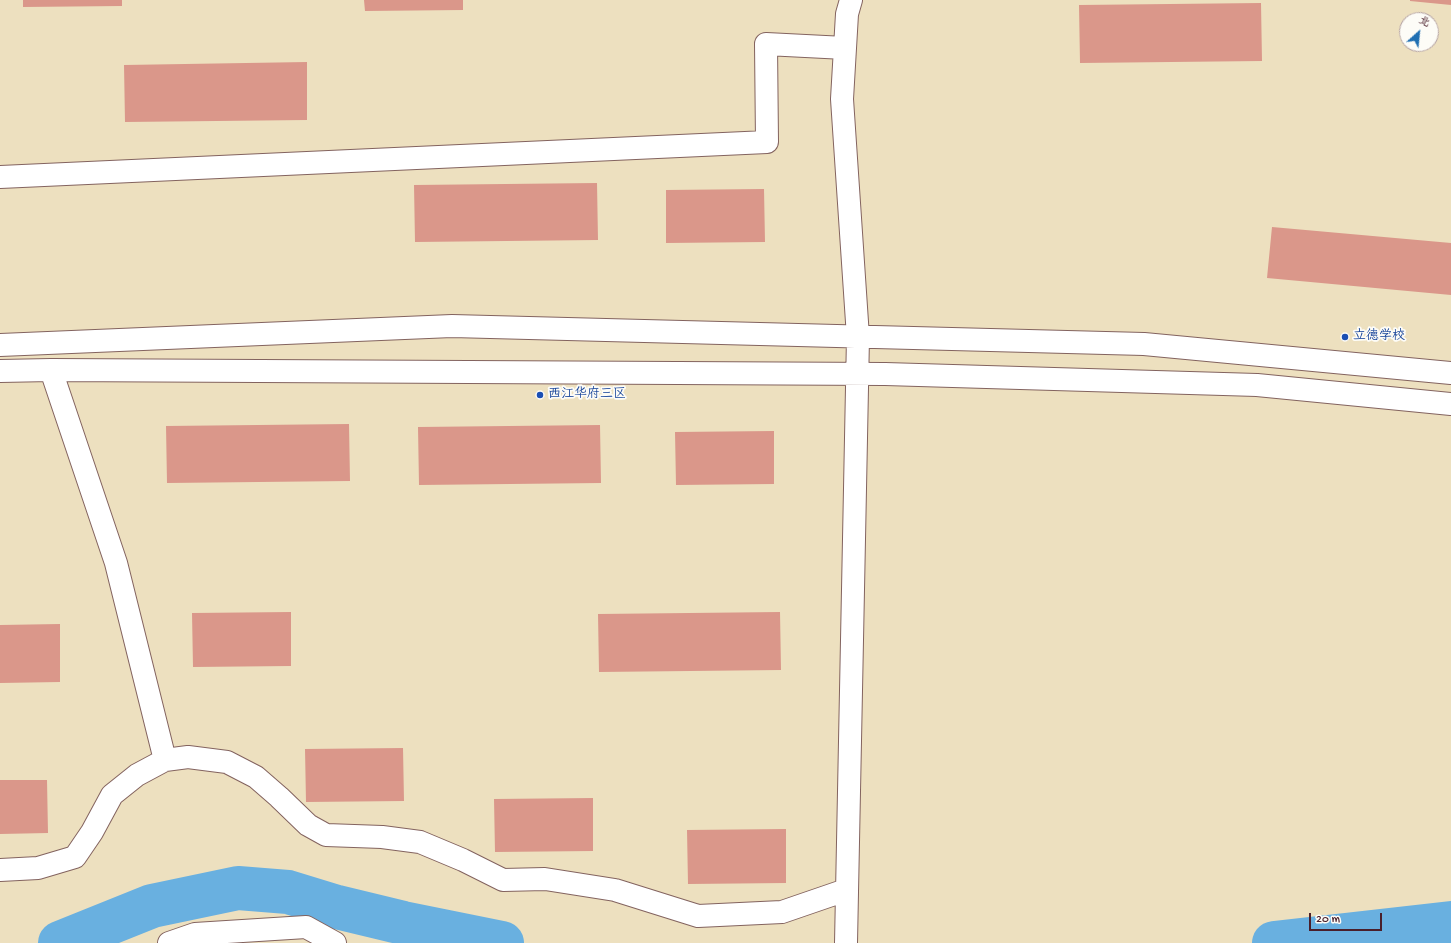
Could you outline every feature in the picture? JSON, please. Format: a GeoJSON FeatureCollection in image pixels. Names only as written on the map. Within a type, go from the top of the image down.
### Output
{"type":"FeatureCollection","features":[{"type":"Feature","properties":{"kind":"street"},"geometry":{"type":"LineString","coordinates":[[846,938],[858,374],[858,337],[842,99],[847,14],[851,0]]}},
{"type":"Feature","properties":{"kind":"street"},"geometry":{"type":"LineString","coordinates":[[0,177],[767,142],[766,44],[845,48]]}},
{"type":"Feature","properties":{"kind":"street"},"geometry":{"type":"LineString","coordinates":[[0,345],[452,326],[1144,344],[1451,373]]}},
{"type":"Feature","properties":{"kind":"street"},"geometry":{"type":"LineString","coordinates":[[51,370],[116,563],[165,760]]}},
{"type":"Feature","properties":{"kind":"street"},"geometry":{"type":"LineString","coordinates":[[0,371],[858,374],[1257,385],[1451,404]]}},
{"type":"Feature","properties":{"kind":"street"},"geometry":{"type":"LineString","coordinates":[[0,870],[38,868],[74,857],[92,832],[112,795],[137,775],[165,760],[188,757],[227,762],[256,777],[308,825],[326,834],[382,837],[420,842],[463,860],[503,880],[545,879],[615,890],[698,916],[782,912],[846,890]]}},
{"type":"Feature","properties":{"kind":"street"},"geometry":{"type":"LineString","coordinates":[[170,943],[195,934],[306,927],[334,943]]}},
{"type":"Feature","properties":{"kind":"building"},"geometry":{"type":"Polygon","coordinates":[[[23,0],[122,0],[122,6],[23,7],[23,0]]]}},
{"type":"Feature","properties":{"kind":"building"},"geometry":{"type":"Polygon","coordinates":[[[364,0],[463,0],[463,10],[365,11],[364,0]]]}},
{"type":"Feature","properties":{"kind":"building"},"geometry":{"type":"Polygon","coordinates":[[[1451,0],[1451,5],[1410,1],[1451,0]]]}},
{"type":"Feature","properties":{"kind":"building"},"geometry":{"type":"Polygon","coordinates":[[[1261,3],[1262,61],[1080,63],[1079,5],[1261,3]]]}},
{"type":"Feature","properties":{"kind":"building"},"geometry":{"type":"Polygon","coordinates":[[[307,62],[307,120],[125,122],[124,65],[307,62]]]}},
{"type":"Feature","properties":{"kind":"building"},"geometry":{"type":"Polygon","coordinates":[[[597,183],[598,240],[415,242],[414,185],[597,183]]]}},
{"type":"Feature","properties":{"kind":"building"},"geometry":{"type":"Polygon","coordinates":[[[764,189],[765,242],[666,243],[666,190],[764,189]]]}},
{"type":"Feature","properties":{"kind":"building"},"geometry":{"type":"Polygon","coordinates":[[[1272,227],[1451,243],[1451,295],[1267,278],[1272,227]]]}},
{"type":"Feature","properties":{"kind":"building"},"geometry":{"type":"Polygon","coordinates":[[[349,424],[350,481],[167,483],[166,426],[349,424]]]}},
{"type":"Feature","properties":{"kind":"building"},"geometry":{"type":"Polygon","coordinates":[[[600,425],[601,483],[419,485],[418,427],[600,425]]]}},
{"type":"Feature","properties":{"kind":"building"},"geometry":{"type":"Polygon","coordinates":[[[774,431],[774,484],[676,485],[675,432],[774,431]]]}},
{"type":"Feature","properties":{"kind":"building"},"geometry":{"type":"Polygon","coordinates":[[[291,612],[291,666],[193,667],[192,613],[291,612]]]}},
{"type":"Feature","properties":{"kind":"building"},"geometry":{"type":"Polygon","coordinates":[[[780,612],[781,670],[599,672],[598,614],[780,612]]]}},
{"type":"Feature","properties":{"kind":"building"},"geometry":{"type":"Polygon","coordinates":[[[60,624],[60,682],[0,683],[0,625],[60,624]]]}},
{"type":"Feature","properties":{"kind":"building"},"geometry":{"type":"Polygon","coordinates":[[[403,748],[404,801],[306,802],[305,749],[403,748]]]}},
{"type":"Feature","properties":{"kind":"building"},"geometry":{"type":"Polygon","coordinates":[[[0,780],[47,780],[48,833],[0,834],[0,780]]]}},
{"type":"Feature","properties":{"kind":"building"},"geometry":{"type":"Polygon","coordinates":[[[593,798],[593,851],[495,852],[494,799],[593,798]]]}},
{"type":"Feature","properties":{"kind":"building"},"geometry":{"type":"Polygon","coordinates":[[[786,829],[786,883],[688,884],[687,830],[786,829]]]}},
{"type":"Feature","properties":{"kind":"waterway"},"geometry":{"type":"LineString","coordinates":[[60,943],[152,906],[238,888],[288,892],[337,907],[403,923],[502,943]]}},
{"type":"Feature","properties":{"kind":"waterway"},"geometry":{"type":"LineString","coordinates":[[1274,943],[1451,923]]}},
{"type":"Feature","properties":{"kind":"place","name":"立德学校"},"geometry":{"type":"Point","coordinates":[1345,337]}},
{"type":"Feature","properties":{"kind":"place","name":"西江华府三区"},"geometry":{"type":"Point","coordinates":[540,395]}}]}
